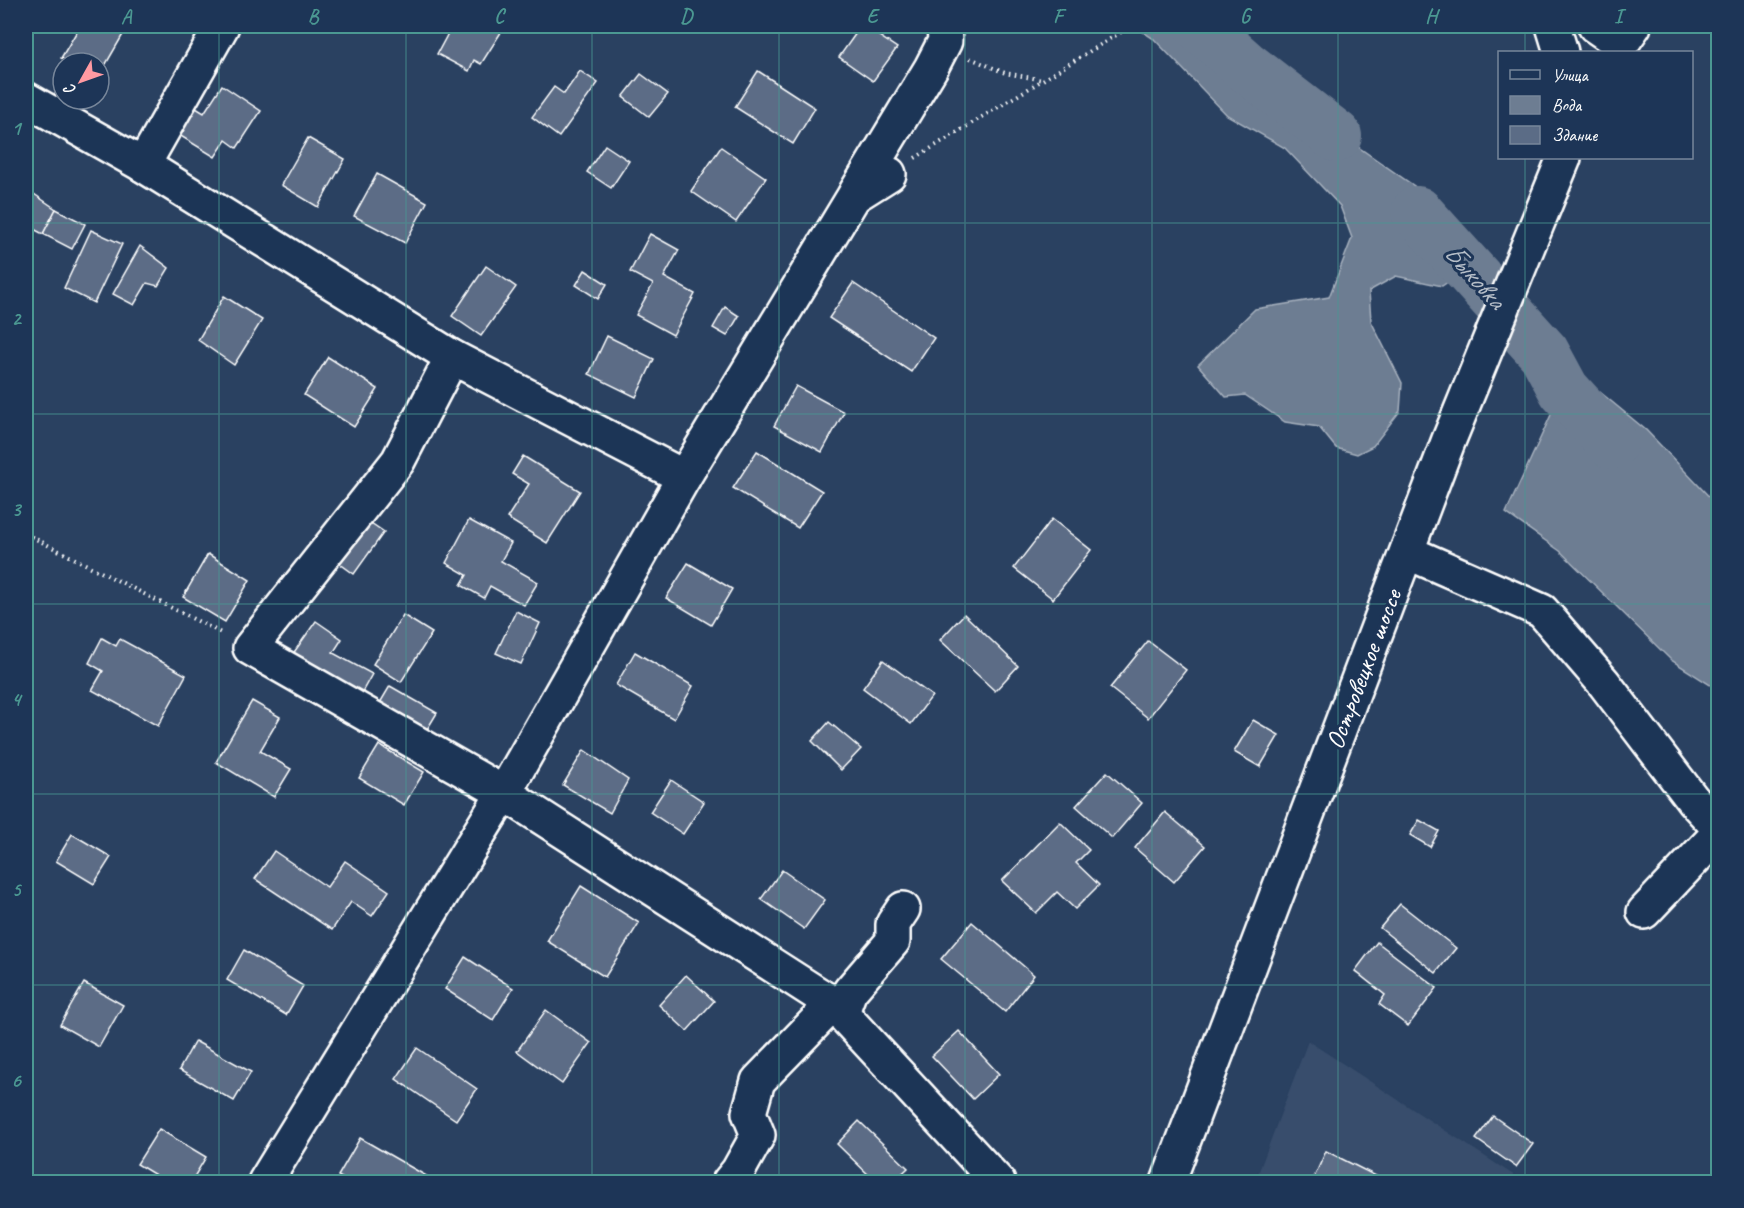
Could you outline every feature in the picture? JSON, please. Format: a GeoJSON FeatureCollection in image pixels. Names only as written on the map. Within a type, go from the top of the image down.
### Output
{"type":"FeatureCollection","features":[{"type":"Feature","properties":{"kind":"street"},"geometry":{"type":"LineString","coordinates":[[144,165],[222,26]]}},
{"type":"Feature","properties":{"kind":"street"},"geometry":{"type":"LineString","coordinates":[[1553,26],[1561,51]]}},
{"type":"Feature","properties":{"kind":"street"},"geometry":{"type":"LineString","coordinates":[[265,1182],[504,793],[684,477],[931,68],[945,33]]}},
{"type":"Feature","properties":{"kind":"street"},"geometry":{"type":"LineString","coordinates":[[26,99],[144,165],[452,357],[684,477]]}},
{"type":"Feature","properties":{"kind":"street","name":"Островецкое шоссе"},"geometry":{"type":"LineString","coordinates":[[1168,1182],[1448,442],[1564,159]]}},
{"type":"Feature","properties":{"kind":"street"},"geometry":{"type":"LineString","coordinates":[[854,196],[889,174]]}},
{"type":"Feature","properties":{"kind":"street"},"geometry":{"type":"LineString","coordinates":[[452,357],[398,461],[250,648],[504,793],[837,1008],[998,1182]]}},
{"type":"Feature","properties":{"kind":"street"},"geometry":{"type":"LineString","coordinates":[[1407,552],[1542,611],[1604,682],[1693,800],[1719,827]]}},
{"type":"Feature","properties":{"kind":"street"},"geometry":{"type":"LineString","coordinates":[[1644,912],[1719,834]]}},
{"type":"Feature","properties":{"kind":"street"},"geometry":{"type":"LineString","coordinates":[[729,1182],[738,1171],[758,1135],[750,1113],[758,1081],[837,1008],[893,941],[893,924],[903,909]]}},
{"type":"Feature","properties":{"kind":"path"},"geometry":{"type":"LineString","coordinates":[[889,174],[1131,26]]}},
{"type":"Feature","properties":{"kind":"path"},"geometry":{"type":"LineString","coordinates":[[945,33],[967,56],[1005,73],[1043,80]]}},
{"type":"Feature","properties":{"kind":"path"},"geometry":{"type":"LineString","coordinates":[[26,534],[250,648]]}},
{"type":"Feature","properties":{"kind":"shaded area"},"geometry":{"type":"Polygon","coordinates":[[[1308,1041],[1524,1182],[1255,1182],[1308,1041]]]}},
{"type":"Feature","properties":{"kind":"water"},"geometry":{"type":"Polygon","coordinates":[[[1134,26],[1209,26],[1246,69],[1430,197],[1467,257],[1465,270],[1442,286],[1396,276],[1369,291],[1371,321],[1402,383],[1400,411],[1373,446],[1357,454],[1336,448],[1319,427],[1285,422],[1245,395],[1226,397],[1198,365],[1255,309],[1329,297],[1352,238],[1340,206],[1285,148],[1227,115],[1154,39],[1134,26]]]}},
{"type":"Feature","properties":{"kind":"water"},"geometry":{"type":"Polygon","coordinates":[[[1572,369],[1646,430],[1718,506],[1718,690],[1671,660],[1560,551],[1506,513],[1572,369]]]}},
{"type":"Feature","properties":{"kind":"building"},"geometry":{"type":"Polygon","coordinates":[[[80,26],[115,26],[125,31],[111,55],[111,51],[65,51],[80,26]]]}},
{"type":"Feature","properties":{"kind":"building"},"geometry":{"type":"Polygon","coordinates":[[[452,26],[467,29],[469,26],[505,26],[481,64],[474,60],[469,71],[437,54],[452,26]]]}},
{"type":"Feature","properties":{"kind":"building"},"geometry":{"type":"Polygon","coordinates":[[[861,26],[897,48],[873,81],[839,57],[861,26]]]}},
{"type":"Feature","properties":{"kind":"building"},"geometry":{"type":"Polygon","coordinates":[[[580,71],[598,83],[559,137],[532,117],[554,87],[564,94],[580,71]]]}},
{"type":"Feature","properties":{"kind":"building"},"geometry":{"type":"Polygon","coordinates":[[[758,71],[815,108],[793,144],[735,107],[758,71]]]}},
{"type":"Feature","properties":{"kind":"building"},"geometry":{"type":"Polygon","coordinates":[[[641,74],[668,94],[649,117],[623,97],[641,74]]]}},
{"type":"Feature","properties":{"kind":"building"},"geometry":{"type":"Polygon","coordinates":[[[222,85],[261,111],[237,148],[226,140],[215,157],[179,135],[196,108],[204,113],[222,85]]]}},
{"type":"Feature","properties":{"kind":"building"},"geometry":{"type":"Polygon","coordinates":[[[308,138],[345,159],[318,207],[281,185],[308,138]]]}},
{"type":"Feature","properties":{"kind":"building"},"geometry":{"type":"Polygon","coordinates":[[[605,145],[629,161],[611,188],[587,172],[605,145]]]}},
{"type":"Feature","properties":{"kind":"building"},"geometry":{"type":"Polygon","coordinates":[[[721,147],[766,178],[736,222],[691,191],[721,147]]]}},
{"type":"Feature","properties":{"kind":"building"},"geometry":{"type":"Polygon","coordinates":[[[377,174],[427,202],[405,243],[354,216],[377,174]]]}},
{"type":"Feature","properties":{"kind":"building"},"geometry":{"type":"Polygon","coordinates":[[[31,192],[56,209],[43,234],[26,225],[26,201],[31,192]]]}},
{"type":"Feature","properties":{"kind":"building"},"geometry":{"type":"Polygon","coordinates":[[[56,209],[85,224],[72,249],[43,234],[56,209]]]}},
{"type":"Feature","properties":{"kind":"building"},"geometry":{"type":"Polygon","coordinates":[[[91,230],[122,244],[94,303],[64,288],[91,230]]]}},
{"type":"Feature","properties":{"kind":"building"},"geometry":{"type":"Polygon","coordinates":[[[650,234],[679,250],[664,277],[695,294],[673,335],[636,315],[653,284],[630,272],[650,234]]]}},
{"type":"Feature","properties":{"kind":"building"},"geometry":{"type":"Polygon","coordinates":[[[140,246],[169,268],[158,286],[147,283],[134,305],[113,294],[140,246]]]}},
{"type":"Feature","properties":{"kind":"building"},"geometry":{"type":"Polygon","coordinates":[[[486,266],[516,287],[481,336],[452,316],[486,266]]]}},
{"type":"Feature","properties":{"kind":"building"},"geometry":{"type":"Polygon","coordinates":[[[585,270],[607,284],[598,299],[576,285],[585,270]]]}},
{"type":"Feature","properties":{"kind":"building"},"geometry":{"type":"Polygon","coordinates":[[[853,283],[934,338],[911,372],[829,318],[853,283]]]}},
{"type":"Feature","properties":{"kind":"building"},"geometry":{"type":"Polygon","coordinates":[[[224,296],[262,320],[234,365],[198,340],[224,296]]]}},
{"type":"Feature","properties":{"kind":"building"},"geometry":{"type":"Polygon","coordinates":[[[725,307],[739,316],[727,336],[713,328],[725,307]]]}},
{"type":"Feature","properties":{"kind":"building"},"geometry":{"type":"Polygon","coordinates":[[[607,336],[654,359],[636,397],[589,374],[607,336]]]}},
{"type":"Feature","properties":{"kind":"building"},"geometry":{"type":"Polygon","coordinates":[[[328,357],[378,389],[354,427],[304,395],[328,357]]]}},
{"type":"Feature","properties":{"kind":"building"},"geometry":{"type":"Polygon","coordinates":[[[796,386],[844,412],[822,452],[774,426],[796,386]]]}},
{"type":"Feature","properties":{"kind":"building"},"geometry":{"type":"Polygon","coordinates":[[[757,451],[822,491],[798,528],[733,488],[757,451]]]}},
{"type":"Feature","properties":{"kind":"building"},"geometry":{"type":"Polygon","coordinates":[[[523,456],[580,491],[547,543],[507,518],[529,484],[512,474],[523,456]]]}},
{"type":"Feature","properties":{"kind":"building"},"geometry":{"type":"Polygon","coordinates":[[[1052,519],[1091,550],[1053,599],[1014,568],[1052,519]]]}},
{"type":"Feature","properties":{"kind":"building"},"geometry":{"type":"Polygon","coordinates":[[[469,520],[511,543],[501,561],[538,582],[524,605],[490,586],[484,598],[461,585],[467,575],[446,563],[469,520]]]}},
{"type":"Feature","properties":{"kind":"building"},"geometry":{"type":"Polygon","coordinates":[[[368,521],[384,532],[354,574],[339,563],[368,521]]]}},
{"type":"Feature","properties":{"kind":"building"},"geometry":{"type":"Polygon","coordinates":[[[208,554],[250,580],[225,622],[183,597],[208,554]]]}},
{"type":"Feature","properties":{"kind":"building"},"geometry":{"type":"Polygon","coordinates":[[[688,563],[732,589],[711,625],[666,598],[688,563]]]}},
{"type":"Feature","properties":{"kind":"building"},"geometry":{"type":"Polygon","coordinates":[[[516,611],[540,623],[521,664],[496,653],[516,611]]]}},
{"type":"Feature","properties":{"kind":"building"},"geometry":{"type":"Polygon","coordinates":[[[964,614],[1018,666],[995,691],[940,640],[964,614]]]}},
{"type":"Feature","properties":{"kind":"building"},"geometry":{"type":"Polygon","coordinates":[[[403,615],[432,633],[401,682],[373,664],[403,615]]]}},
{"type":"Feature","properties":{"kind":"building"},"geometry":{"type":"Polygon","coordinates":[[[316,621],[342,639],[333,653],[372,674],[357,701],[285,665],[316,621]]]}},
{"type":"Feature","properties":{"kind":"building"},"geometry":{"type":"Polygon","coordinates":[[[102,638],[116,646],[120,639],[186,675],[158,726],[92,690],[103,671],[89,663],[102,638]]]}},
{"type":"Feature","properties":{"kind":"building"},"geometry":{"type":"Polygon","coordinates":[[[1148,641],[1186,670],[1148,718],[1110,688],[1148,641]]]}},
{"type":"Feature","properties":{"kind":"building"},"geometry":{"type":"Polygon","coordinates":[[[635,652],[693,686],[674,719],[616,685],[635,652]]]}},
{"type":"Feature","properties":{"kind":"building"},"geometry":{"type":"Polygon","coordinates":[[[883,660],[932,696],[911,724],[863,688],[883,660]]]}},
{"type":"Feature","properties":{"kind":"building"},"geometry":{"type":"Polygon","coordinates":[[[390,686],[437,713],[420,741],[374,713],[390,686]]]}},
{"type":"Feature","properties":{"kind":"building"},"geometry":{"type":"Polygon","coordinates":[[[252,701],[280,717],[260,751],[291,769],[274,797],[216,762],[252,701]]]}},
{"type":"Feature","properties":{"kind":"building"},"geometry":{"type":"Polygon","coordinates":[[[1253,720],[1279,735],[1260,767],[1234,752],[1253,720]]]}},
{"type":"Feature","properties":{"kind":"building"},"geometry":{"type":"Polygon","coordinates":[[[829,722],[861,749],[841,770],[812,741],[829,722]]]}},
{"type":"Feature","properties":{"kind":"building"},"geometry":{"type":"Polygon","coordinates":[[[379,745],[424,772],[404,805],[359,778],[379,745]]]}},
{"type":"Feature","properties":{"kind":"building"},"geometry":{"type":"Polygon","coordinates":[[[584,750],[628,780],[610,813],[563,785],[584,750]]]}},
{"type":"Feature","properties":{"kind":"building"},"geometry":{"type":"Polygon","coordinates":[[[1107,772],[1142,803],[1112,838],[1076,806],[1107,772]]]}},
{"type":"Feature","properties":{"kind":"building"},"geometry":{"type":"Polygon","coordinates":[[[671,780],[704,802],[683,834],[650,812],[671,780]]]}},
{"type":"Feature","properties":{"kind":"building"},"geometry":{"type":"Polygon","coordinates":[[[1165,812],[1205,846],[1174,882],[1135,848],[1165,812]]]}},
{"type":"Feature","properties":{"kind":"building"},"geometry":{"type":"Polygon","coordinates":[[[1419,820],[1439,831],[1430,847],[1410,835],[1419,820]]]}},
{"type":"Feature","properties":{"kind":"building"},"geometry":{"type":"Polygon","coordinates":[[[1060,822],[1089,850],[1076,863],[1099,885],[1075,909],[1057,892],[1036,913],[1002,881],[1060,822]]]}},
{"type":"Feature","properties":{"kind":"building"},"geometry":{"type":"Polygon","coordinates":[[[72,834],[111,857],[94,884],[56,861],[72,834]]]}},
{"type":"Feature","properties":{"kind":"building"},"geometry":{"type":"Polygon","coordinates":[[[274,851],[327,887],[345,861],[389,891],[372,916],[351,902],[332,930],[255,879],[274,851]]]}},
{"type":"Feature","properties":{"kind":"building"},"geometry":{"type":"Polygon","coordinates":[[[782,870],[825,900],[804,929],[761,899],[782,870]]]}},
{"type":"Feature","properties":{"kind":"building"},"geometry":{"type":"Polygon","coordinates":[[[581,886],[639,923],[605,977],[547,941],[581,886]]]}},
{"type":"Feature","properties":{"kind":"building"},"geometry":{"type":"Polygon","coordinates":[[[1400,904],[1456,948],[1436,973],[1380,928],[1400,904]]]}},
{"type":"Feature","properties":{"kind":"building"},"geometry":{"type":"Polygon","coordinates":[[[972,922],[1034,975],[1005,1012],[941,959],[972,922]]]}},
{"type":"Feature","properties":{"kind":"building"},"geometry":{"type":"Polygon","coordinates":[[[1377,942],[1437,988],[1408,1026],[1379,1004],[1385,995],[1355,971],[1377,942]]]}},
{"type":"Feature","properties":{"kind":"building"},"geometry":{"type":"Polygon","coordinates":[[[244,950],[303,986],[286,1015],[227,980],[244,950]]]}},
{"type":"Feature","properties":{"kind":"building"},"geometry":{"type":"Polygon","coordinates":[[[465,957],[513,988],[493,1020],[445,989],[465,957]]]}},
{"type":"Feature","properties":{"kind":"building"},"geometry":{"type":"Polygon","coordinates":[[[686,975],[714,1001],[687,1031],[659,1005],[686,975]]]}},
{"type":"Feature","properties":{"kind":"building"},"geometry":{"type":"Polygon","coordinates":[[[84,983],[123,1005],[99,1047],[60,1025],[84,983]]]}},
{"type":"Feature","properties":{"kind":"building"},"geometry":{"type":"Polygon","coordinates":[[[546,1010],[591,1043],[562,1084],[517,1051],[546,1010]]]}},
{"type":"Feature","properties":{"kind":"building"},"geometry":{"type":"Polygon","coordinates":[[[959,1031],[999,1074],[973,1099],[932,1056],[959,1031]]]}},
{"type":"Feature","properties":{"kind":"building"},"geometry":{"type":"Polygon","coordinates":[[[195,1041],[251,1072],[234,1101],[179,1070],[195,1041]]]}},
{"type":"Feature","properties":{"kind":"building"},"geometry":{"type":"Polygon","coordinates":[[[417,1048],[477,1089],[456,1120],[396,1079],[417,1048]]]}},
{"type":"Feature","properties":{"kind":"building"},"geometry":{"type":"Polygon","coordinates":[[[1493,1116],[1533,1144],[1516,1167],[1476,1139],[1493,1116]]]}},
{"type":"Feature","properties":{"kind":"building"},"geometry":{"type":"Polygon","coordinates":[[[859,1121],[908,1168],[893,1182],[876,1182],[837,1144],[859,1121]]]}},
{"type":"Feature","properties":{"kind":"building"},"geometry":{"type":"Polygon","coordinates":[[[159,1129],[206,1157],[191,1182],[167,1182],[137,1164],[159,1129]]]}},
{"type":"Feature","properties":{"kind":"building"},"geometry":{"type":"Polygon","coordinates":[[[360,1138],[435,1181],[349,1182],[338,1176],[360,1138]]]}},
{"type":"Feature","properties":{"kind":"building"},"geometry":{"type":"Polygon","coordinates":[[[1326,1151],[1382,1179],[1380,1182],[1312,1182],[1326,1151]]]}},
{"type":"Feature","properties":{"kind":"waterway","name":"Быковка"},"geometry":{"type":"LineString","coordinates":[[1200,26],[1244,65],[1336,136]]}},
{"type":"Feature","properties":{"kind":"waterway","name":"Быковка"},"geometry":{"type":"LineString","coordinates":[[1417,212],[1544,353],[1564,390],[1612,443]]}}]}
